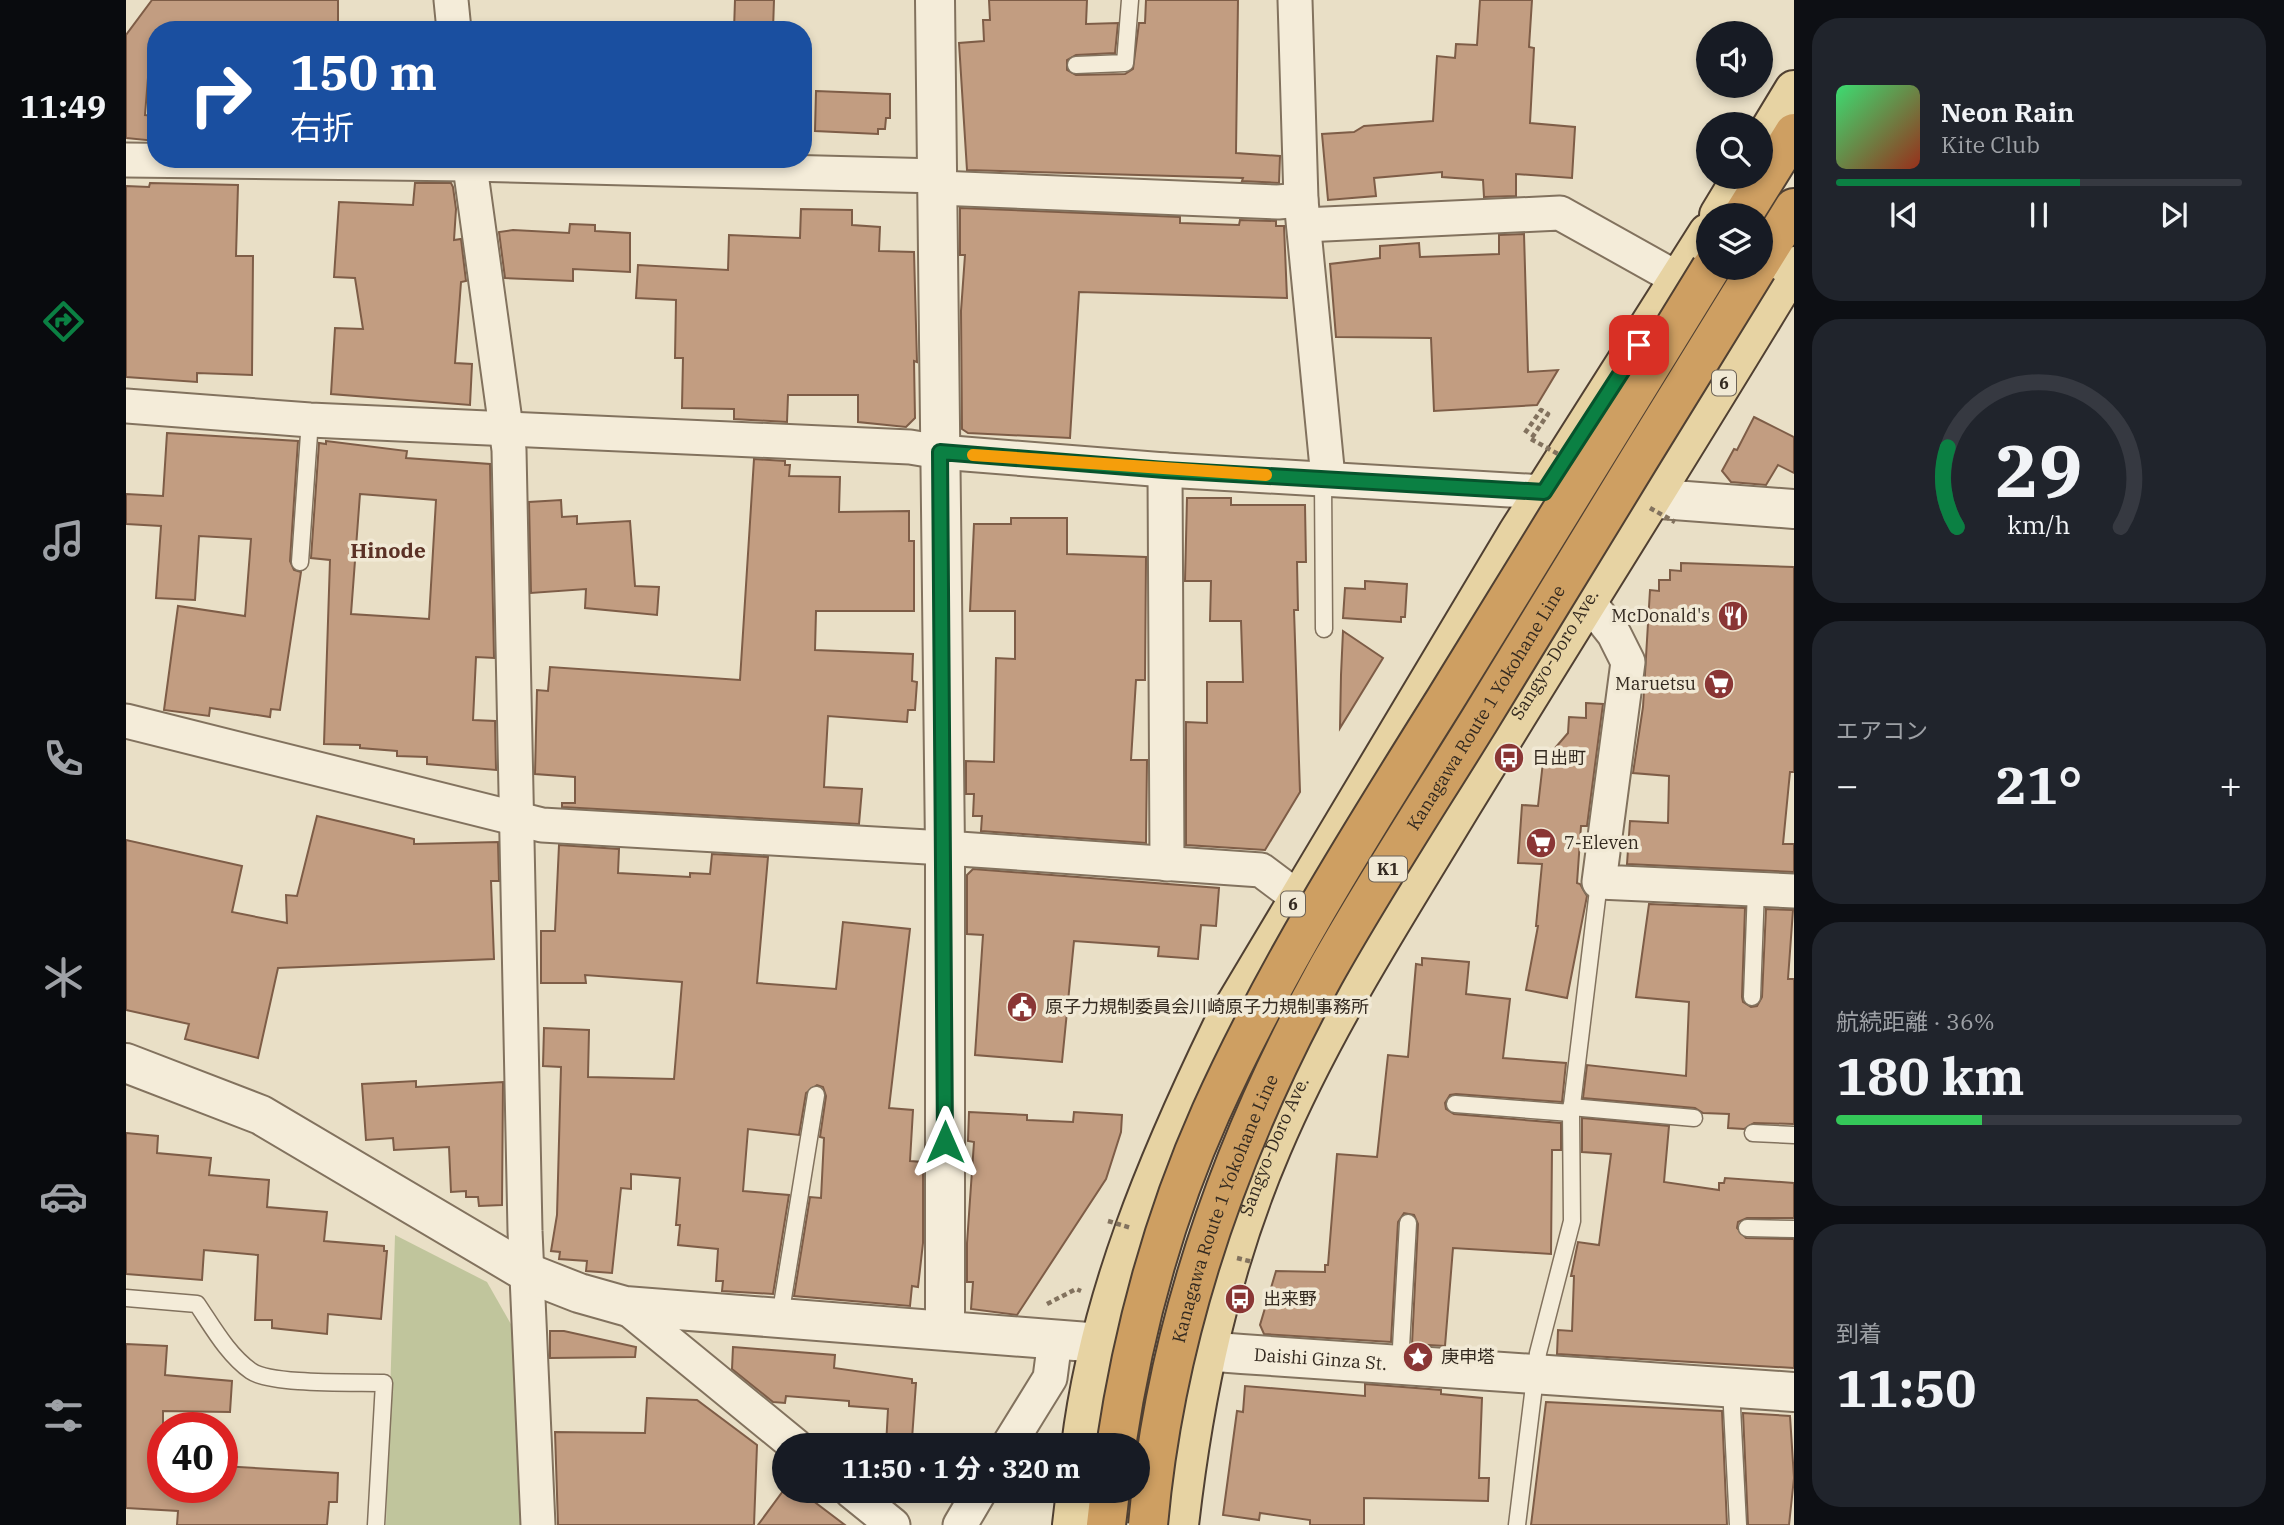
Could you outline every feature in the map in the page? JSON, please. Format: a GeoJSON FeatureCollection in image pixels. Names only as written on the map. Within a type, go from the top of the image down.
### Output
{"type":"FeatureCollection","features":[{"type":"Feature","properties":{"kind":"highway"},"geometry":{"type":"LineString","coordinates":[[1750,203],[1794,133]]}},
{"type":"Feature","properties":{"kind":"highway"},"geometry":{"type":"LineString","coordinates":[[1773,241],[1794,208]]}},
{"type":"Feature","properties":{"kind":"highway","name":"K1"},"geometry":{"type":"LineString","coordinates":[[1119,1433],[1142,1318],[1175,1206],[1210,1114],[1245,1041],[1328,888],[1695,274]]}},
{"type":"Feature","properties":{"kind":"highway","name":"Kanagawa Route 1 Yokohane Line"},"geometry":{"type":"LineString","coordinates":[[1148,1525],[1162,1416],[1198,1273],[1231,1173],[1284,1055],[1368,901],[1750,280]]}},
{"type":"Feature","properties":{"kind":"highway"},"geometry":{"type":"LineString","coordinates":[[1106,1525],[1109,1503]]}},
{"type":"Feature","properties":{"kind":"main road"},"geometry":{"type":"LineString","coordinates":[[1773,125],[1794,90]]}},
{"type":"Feature","properties":{"kind":"main road","name":"Sangyo-Doro Ave."},"geometry":{"type":"LineString","coordinates":[[1179,1525],[1205,1351],[1230,1264],[1258,1183],[1307,1074],[1381,938],[1587,600],[1654,498],[1794,266]]}},
{"type":"Feature","properties":{"kind":"main road","name":"6"},"geometry":{"type":"LineString","coordinates":[[1083,1433],[1100,1343],[1147,1194],[1181,1111],[1222,1027],[1297,897],[1544,492],[1695,274]]}},
{"type":"Feature","properties":{"kind":"main road"},"geometry":{"type":"LineString","coordinates":[[1072,1525],[1075,1503]]}},
{"type":"Feature","properties":{"kind":"street"},"geometry":{"type":"LineString","coordinates":[[451,0],[453,21]]}},
{"type":"Feature","properties":{"kind":"street"},"geometry":{"type":"LineString","coordinates":[[935,0],[945,848],[945,1330]]}},
{"type":"Feature","properties":{"kind":"street"},"geometry":{"type":"LineString","coordinates":[[1295,0],[1302,212],[1325,478]]}},
{"type":"Feature","properties":{"kind":"street"},"geometry":{"type":"LineString","coordinates":[[126,160],[147,160]]}},
{"type":"Feature","properties":{"kind":"street"},"geometry":{"type":"LineString","coordinates":[[470,168],[508,429],[528,1273],[538,1525]]}},
{"type":"Feature","properties":{"kind":"street"},"geometry":{"type":"LineString","coordinates":[[610,168],[939,182],[1278,202],[1302,212],[1560,213],[1695,274]]}},
{"type":"Feature","properties":{"kind":"street"},"geometry":{"type":"LineString","coordinates":[[126,406],[310,420],[910,447],[940,452],[1165,470],[1654,498],[1794,509]]}},
{"type":"Feature","properties":{"kind":"street"},"geometry":{"type":"LineString","coordinates":[[1165,470],[1167,864]]}},
{"type":"Feature","properties":{"kind":"street"},"geometry":{"type":"LineString","coordinates":[[1587,600],[1614,635],[1629,662],[1599,882],[1794,891]]}},
{"type":"Feature","properties":{"kind":"street"},"geometry":{"type":"LineString","coordinates":[[126,721],[542,825],[945,848],[1261,870],[1297,897]]}},
{"type":"Feature","properties":{"kind":"street","name":"Daishi Ginza St."},"geometry":{"type":"LineString","coordinates":[[126,1063],[261,1115],[528,1273],[579,1293],[625,1306],[1055,1340],[1794,1392]]}},
{"type":"Feature","properties":{"kind":"street"},"geometry":{"type":"LineString","coordinates":[[625,1306],[780,1433]]}},
{"type":"Feature","properties":{"kind":"street"},"geometry":{"type":"LineString","coordinates":[[1016,1433],[1050,1378],[1055,1340]]}},
{"type":"Feature","properties":{"kind":"street"},"geometry":{"type":"LineString","coordinates":[[866,1503],[893,1525]]}},
{"type":"Feature","properties":{"kind":"street"},"geometry":{"type":"LineString","coordinates":[[960,1525],[974,1503]]}},
{"type":"Feature","properties":{"kind":"lane"},"geometry":{"type":"LineString","coordinates":[[1076,65],[1125,63],[1130,0]]}},
{"type":"Feature","properties":{"kind":"lane"},"geometry":{"type":"LineString","coordinates":[[300,562],[310,420]]}},
{"type":"Feature","properties":{"kind":"lane"},"geometry":{"type":"LineString","coordinates":[[1324,629],[1325,478]]}},
{"type":"Feature","properties":{"kind":"lane"},"geometry":{"type":"LineString","coordinates":[[1517,1525],[1535,1374],[1572,1221],[1571,1110],[1599,882]]}},
{"type":"Feature","properties":{"kind":"lane"},"geometry":{"type":"LineString","coordinates":[[1752,997],[1756,889]]}},
{"type":"Feature","properties":{"kind":"lane"},"geometry":{"type":"LineString","coordinates":[[780,1317],[816,1095]]}},
{"type":"Feature","properties":{"kind":"lane"},"geometry":{"type":"LineString","coordinates":[[1455,1104],[1694,1118]]}},
{"type":"Feature","properties":{"kind":"lane"},"geometry":{"type":"LineString","coordinates":[[1753,1133],[1794,1135]]}},
{"type":"Feature","properties":{"kind":"lane"},"geometry":{"type":"LineString","coordinates":[[1400,1365],[1408,1223]]}},
{"type":"Feature","properties":{"kind":"lane"},"geometry":{"type":"LineString","coordinates":[[1747,1228],[1794,1229]]}},
{"type":"Feature","properties":{"kind":"lane"},"geometry":{"type":"LineString","coordinates":[[126,1298],[197,1304],[220,1338],[252,1372],[286,1379],[384,1383],[376,1525]]}},
{"type":"Feature","properties":{"kind":"lane"},"geometry":{"type":"LineString","coordinates":[[1731,1388],[1738,1525]]}},
{"type":"Feature","properties":{"kind":"path"},"geometry":{"type":"LineString","coordinates":[[1525,433],[1541,410],[1548,414],[1531,439]]}},
{"type":"Feature","properties":{"kind":"green space"},"geometry":{"type":"Polygon","coordinates":[[[395,1235],[487,1282],[512,1326],[529,1525],[386,1525],[395,1235]]]}},
{"type":"Feature","properties":{"kind":"building"},"geometry":{"type":"Polygon","coordinates":[[[152,0],[338,0],[338,21],[147,21],[147,140],[126,138],[126,35],[152,0]]]}},
{"type":"Feature","properties":{"kind":"building"},"geometry":{"type":"Polygon","coordinates":[[[735,0],[774,0],[773,21],[734,21],[735,0]]]}},
{"type":"Feature","properties":{"kind":"building"},"geometry":{"type":"Polygon","coordinates":[[[989,0],[1087,0],[1086,24],[1118,23],[1115,53],[1076,55],[1067,60],[1067,70],[1076,75],[1125,74],[1133,69],[1139,23],[1145,23],[1146,0],[1238,0],[1236,153],[1280,156],[1279,183],[1242,181],[1243,178],[967,170],[959,43],[984,41],[983,20],[990,20],[989,0]]]}},
{"type":"Feature","properties":{"kind":"building"},"geometry":{"type":"Polygon","coordinates":[[[1480,0],[1532,0],[1529,47],[1534,48],[1530,123],[1575,127],[1572,178],[1516,174],[1516,196],[1484,197],[1483,180],[1442,177],[1442,172],[1374,178],[1376,196],[1328,200],[1322,134],[1354,132],[1364,126],[1433,121],[1437,56],[1455,58],[1456,44],[1477,45],[1480,0]]]}},
{"type":"Feature","properties":{"kind":"building"},"geometry":{"type":"Polygon","coordinates":[[[816,91],[890,94],[890,118],[886,118],[885,129],[878,129],[878,134],[815,131],[816,91]]]}},
{"type":"Feature","properties":{"kind":"building"},"geometry":{"type":"Polygon","coordinates":[[[150,183],[238,185],[236,256],[253,256],[252,375],[197,373],[197,382],[126,377],[126,186],[149,187],[150,183]]]}},
{"type":"Feature","properties":{"kind":"building"},"geometry":{"type":"Polygon","coordinates":[[[415,183],[451,183],[453,187],[456,209],[454,240],[461,239],[466,281],[461,282],[455,363],[472,364],[470,405],[331,394],[335,328],[363,329],[355,278],[334,277],[339,202],[413,205],[415,183]]]}},
{"type":"Feature","properties":{"kind":"building"},"geometry":{"type":"Polygon","coordinates":[[[960,208],[1180,217],[1180,223],[1239,225],[1240,220],[1276,221],[1276,226],[1284,226],[1287,298],[1079,292],[1070,438],[968,433],[962,429],[961,311],[965,255],[960,255],[960,208]]]}},
{"type":"Feature","properties":{"kind":"building"},"geometry":{"type":"Polygon","coordinates":[[[801,209],[852,210],[852,225],[880,227],[879,251],[914,252],[917,362],[914,361],[915,418],[906,427],[858,422],[858,395],[788,395],[787,422],[734,419],[734,409],[682,408],[683,358],[675,358],[676,300],[636,298],[638,265],[728,270],[729,235],[800,238],[801,209]]]}},
{"type":"Feature","properties":{"kind":"building"},"geometry":{"type":"Polygon","coordinates":[[[570,224],[595,225],[595,231],[630,233],[630,272],[573,269],[573,281],[505,278],[499,232],[513,230],[569,233],[570,224]]]}},
{"type":"Feature","properties":{"kind":"building"},"geometry":{"type":"Polygon","coordinates":[[[1524,234],[1528,372],[1558,370],[1537,405],[1434,411],[1431,338],[1336,337],[1330,264],[1380,258],[1380,246],[1419,243],[1420,257],[1499,254],[1499,235],[1524,234]]]}},
{"type":"Feature","properties":{"kind":"building"},"geometry":{"type":"Polygon","coordinates":[[[1754,417],[1794,437],[1794,473],[1778,465],[1766,485],[1731,482],[1722,471],[1734,449],[1737,450],[1754,417]]]}},
{"type":"Feature","properties":{"kind":"building"},"geometry":{"type":"Polygon","coordinates":[[[167,433],[298,441],[290,561],[294,570],[301,572],[280,710],[271,709],[270,717],[210,708],[209,716],[164,710],[178,606],[245,616],[251,539],[199,536],[195,600],[156,598],[161,526],[126,524],[126,494],[163,496],[167,433]]]}},
{"type":"Feature","properties":{"kind":"building"},"geometry":{"type":"Polygon","coordinates":[[[326,441],[407,451],[406,458],[490,464],[494,658],[476,657],[473,720],[495,721],[496,770],[427,764],[427,757],[397,756],[397,751],[360,748],[360,745],[324,744],[330,560],[311,558],[319,443],[326,444],[326,441]],[[360,494],[351,614],[429,619],[436,500],[360,494]]]}},
{"type":"Feature","properties":{"kind":"building"},"geometry":{"type":"Polygon","coordinates":[[[754,459],[785,461],[785,465],[790,465],[789,476],[840,477],[839,512],[909,511],[909,541],[914,541],[914,611],[816,611],[815,650],[913,654],[912,681],[917,682],[915,710],[908,710],[907,722],[828,716],[824,787],[862,789],[859,824],[562,807],[562,803],[575,803],[575,777],[535,774],[537,690],[548,691],[550,667],[740,680],[754,459]]]}},
{"type":"Feature","properties":{"kind":"building"},"geometry":{"type":"Polygon","coordinates":[[[1187,498],[1231,498],[1231,505],[1305,505],[1306,562],[1297,562],[1298,610],[1294,610],[1300,792],[1265,850],[1186,845],[1186,722],[1207,723],[1207,682],[1243,682],[1241,621],[1210,621],[1211,581],[1185,581],[1187,498]]]}},
{"type":"Feature","properties":{"kind":"building"},"geometry":{"type":"Polygon","coordinates":[[[561,500],[562,517],[577,516],[577,524],[630,521],[635,586],[659,587],[657,615],[585,608],[586,589],[531,593],[529,502],[561,500]]]}},
{"type":"Feature","properties":{"kind":"building"},"geometry":{"type":"Polygon","coordinates":[[[1011,518],[1067,518],[1067,554],[1146,557],[1145,680],[1136,680],[1131,760],[1147,760],[1146,843],[981,831],[982,816],[973,816],[974,794],[966,794],[966,761],[994,762],[996,658],[1015,659],[1015,611],[970,611],[974,524],[1011,524],[1011,518]]]}},
{"type":"Feature","properties":{"kind":"building","name":"Maruetsu"},"geometry":{"type":"Polygon","coordinates":[[[1681,563],[1794,567],[1794,772],[1790,772],[1783,844],[1794,844],[1794,872],[1627,864],[1630,821],[1668,823],[1669,776],[1633,773],[1643,707],[1650,590],[1659,591],[1659,580],[1670,580],[1670,570],[1681,571],[1681,563]]]}},
{"type":"Feature","properties":{"kind":"building"},"geometry":{"type":"Polygon","coordinates":[[[1365,581],[1407,584],[1405,617],[1401,617],[1401,622],[1343,618],[1345,588],[1365,589],[1365,581]]]}},
{"type":"Feature","properties":{"kind":"building"},"geometry":{"type":"Polygon","coordinates":[[[1343,631],[1383,658],[1340,728],[1341,675],[1343,631]]]}},
{"type":"Feature","properties":{"kind":"building"},"geometry":{"type":"Polygon","coordinates":[[[1586,703],[1603,704],[1587,826],[1581,826],[1577,883],[1587,896],[1567,998],[1526,990],[1538,926],[1542,864],[1518,863],[1522,805],[1538,806],[1543,762],[1568,733],[1569,717],[1586,718],[1586,703]]]}},
{"type":"Feature","properties":{"kind":"building"},"geometry":{"type":"Polygon","coordinates":[[[317,816],[414,839],[414,844],[498,842],[499,881],[491,881],[494,959],[278,968],[258,1058],[185,1039],[189,1024],[126,1010],[126,840],[242,866],[232,912],[287,923],[286,895],[297,896],[317,816]]]}},
{"type":"Feature","properties":{"kind":"building"},"geometry":{"type":"Polygon","coordinates":[[[559,845],[619,849],[618,873],[690,877],[690,873],[710,874],[712,854],[768,857],[757,983],[836,989],[843,922],[910,929],[889,1108],[913,1110],[910,1161],[923,1162],[923,1243],[918,1287],[912,1286],[910,1306],[794,1296],[810,1197],[821,1198],[824,1138],[820,1137],[826,1096],[823,1087],[817,1085],[806,1093],[799,1135],[748,1129],[743,1191],[789,1195],[773,1294],[722,1291],[723,1281],[716,1281],[718,1249],[678,1245],[680,1225],[676,1225],[680,1178],[631,1174],[631,1189],[621,1188],[612,1273],[586,1271],[587,1261],[559,1259],[560,1252],[551,1251],[557,1215],[561,1067],[543,1066],[544,1028],[589,1030],[588,1077],[674,1079],[682,982],[585,975],[586,983],[541,983],[541,931],[555,931],[559,845]]]}},
{"type":"Feature","properties":{"kind":"building"},"geometry":{"type":"Polygon","coordinates":[[[973,869],[1219,888],[1216,926],[1201,925],[1198,959],[1158,956],[1159,947],[1074,941],[1062,1062],[975,1055],[983,935],[967,934],[967,875],[973,869]]]}},
{"type":"Feature","properties":{"kind":"building"},"geometry":{"type":"Polygon","coordinates":[[[1649,904],[1745,908],[1742,997],[1743,1002],[1751,1007],[1757,1006],[1762,997],[1766,909],[1793,910],[1788,979],[1794,979],[1794,1124],[1754,1123],[1744,1129],[1728,1128],[1729,1114],[1703,1113],[1695,1108],[1583,1098],[1587,1065],[1686,1076],[1689,1002],[1636,997],[1649,904]]]}},
{"type":"Feature","properties":{"kind":"building"},"geometry":{"type":"Polygon","coordinates":[[[1422,958],[1469,962],[1466,994],[1510,999],[1503,1058],[1566,1063],[1562,1102],[1456,1094],[1450,1095],[1445,1103],[1446,1109],[1454,1114],[1561,1123],[1561,1150],[1552,1150],[1551,1254],[1453,1248],[1445,1346],[1412,1344],[1418,1224],[1414,1215],[1404,1213],[1398,1222],[1391,1342],[1264,1334],[1260,1325],[1276,1271],[1325,1272],[1325,1265],[1328,1265],[1337,1154],[1377,1157],[1388,1055],[1408,1057],[1416,964],[1422,965],[1422,958]]]}},
{"type":"Feature","properties":{"kind":"building"},"geometry":{"type":"Polygon","coordinates":[[[416,1081],[416,1087],[503,1082],[502,1205],[479,1206],[478,1197],[466,1197],[466,1191],[451,1192],[449,1147],[394,1150],[393,1138],[366,1140],[362,1084],[416,1081]]]}},
{"type":"Feature","properties":{"kind":"building"},"geometry":{"type":"Polygon","coordinates":[[[969,1112],[1027,1115],[1027,1120],[1073,1122],[1074,1112],[1122,1115],[1121,1132],[1106,1179],[1017,1315],[971,1309],[973,1282],[967,1282],[967,1243],[974,1142],[968,1141],[969,1112]]]}},
{"type":"Feature","properties":{"kind":"building"},"geometry":{"type":"Polygon","coordinates":[[[1582,1118],[1669,1126],[1664,1182],[1719,1190],[1719,1183],[1724,1183],[1725,1178],[1794,1183],[1794,1218],[1747,1218],[1738,1222],[1737,1228],[1746,1238],[1794,1239],[1794,1368],[1557,1354],[1558,1330],[1572,1331],[1574,1276],[1571,1276],[1578,1242],[1599,1245],[1611,1154],[1582,1152],[1582,1118]]]}},
{"type":"Feature","properties":{"kind":"building"},"geometry":{"type":"Polygon","coordinates":[[[126,1133],[158,1136],[157,1153],[211,1158],[209,1175],[269,1180],[267,1207],[327,1212],[324,1241],[384,1246],[384,1251],[387,1251],[381,1319],[328,1314],[327,1334],[272,1328],[272,1320],[255,1320],[258,1255],[204,1250],[202,1280],[126,1274],[126,1133]]]}},
{"type":"Feature","properties":{"kind":"building"},"geometry":{"type":"Polygon","coordinates":[[[550,1331],[564,1331],[636,1347],[635,1357],[550,1358],[550,1331]]]}},
{"type":"Feature","properties":{"kind":"building"},"geometry":{"type":"Polygon","coordinates":[[[126,1344],[167,1346],[165,1375],[232,1381],[230,1412],[147,1412],[147,1503],[238,1503],[238,1467],[338,1473],[337,1502],[329,1502],[327,1525],[177,1525],[178,1511],[126,1508],[126,1344]]]}},
{"type":"Feature","properties":{"kind":"building"},"geometry":{"type":"Polygon","coordinates":[[[733,1347],[835,1355],[834,1368],[912,1379],[912,1383],[916,1383],[912,1433],[887,1433],[888,1409],[849,1406],[849,1401],[786,1396],[785,1403],[773,1402],[732,1369],[733,1347]]]}},
{"type":"Feature","properties":{"kind":"building"},"geometry":{"type":"Polygon","coordinates":[[[1365,1384],[1441,1390],[1441,1394],[1482,1398],[1479,1478],[1489,1478],[1488,1501],[1364,1498],[1364,1525],[1310,1525],[1310,1520],[1260,1513],[1259,1520],[1223,1515],[1237,1411],[1243,1412],[1245,1386],[1365,1396],[1365,1384]]]}},
{"type":"Feature","properties":{"kind":"building"},"geometry":{"type":"Polygon","coordinates":[[[647,1398],[697,1400],[757,1445],[754,1525],[558,1525],[555,1432],[645,1433],[647,1398]]]}},
{"type":"Feature","properties":{"kind":"building"},"geometry":{"type":"Polygon","coordinates":[[[1546,1402],[1722,1411],[1727,1525],[1531,1525],[1546,1402]]]}},
{"type":"Feature","properties":{"kind":"building"},"geometry":{"type":"Polygon","coordinates":[[[1743,1413],[1790,1416],[1794,1478],[1789,1525],[1748,1525],[1743,1413]]]}},
{"type":"Feature","properties":{"kind":"building"},"geometry":{"type":"Polygon","coordinates":[[[774,1503],[816,1503],[845,1525],[758,1525],[774,1503]]]}},
{"type":"Feature","properties":{"kind":"slow traffic"},"geometry":{"type":"LineString","coordinates":[[973,455],[1266,475]]}},
{"type":"Feature","properties":{"kind":"place","name":"McDonald's"},"geometry":{"type":"Point","coordinates":[1733,616]}},
{"type":"Feature","properties":{"kind":"place","name":"Maruetsu"},"geometry":{"type":"Point","coordinates":[1719,684]}},
{"type":"Feature","properties":{"kind":"place","name":"日出町"},"geometry":{"type":"Point","coordinates":[1509,758]}},
{"type":"Feature","properties":{"kind":"place","name":"7-Eleven"},"geometry":{"type":"Point","coordinates":[1541,843]}},
{"type":"Feature","properties":{"kind":"place","name":"原子力規制委員会川崎原子力規制事務所"},"geometry":{"type":"Point","coordinates":[1022,1007]}},
{"type":"Feature","properties":{"kind":"place","name":"出来野"},"geometry":{"type":"Point","coordinates":[1240,1299]}},
{"type":"Feature","properties":{"kind":"place","name":"庚申塔"},"geometry":{"type":"Point","coordinates":[1418,1357]}},
{"type":"Feature","properties":{"kind":"district","name":"Hinode"},"geometry":{"type":"Point","coordinates":[388,551]}},
{"type":"Feature","properties":{"kind":"route"},"geometry":{"type":"LineString","coordinates":[[945,1142],[945,848],[940,452],[1165,470],[1544,492],[1639,345]]}}]}
